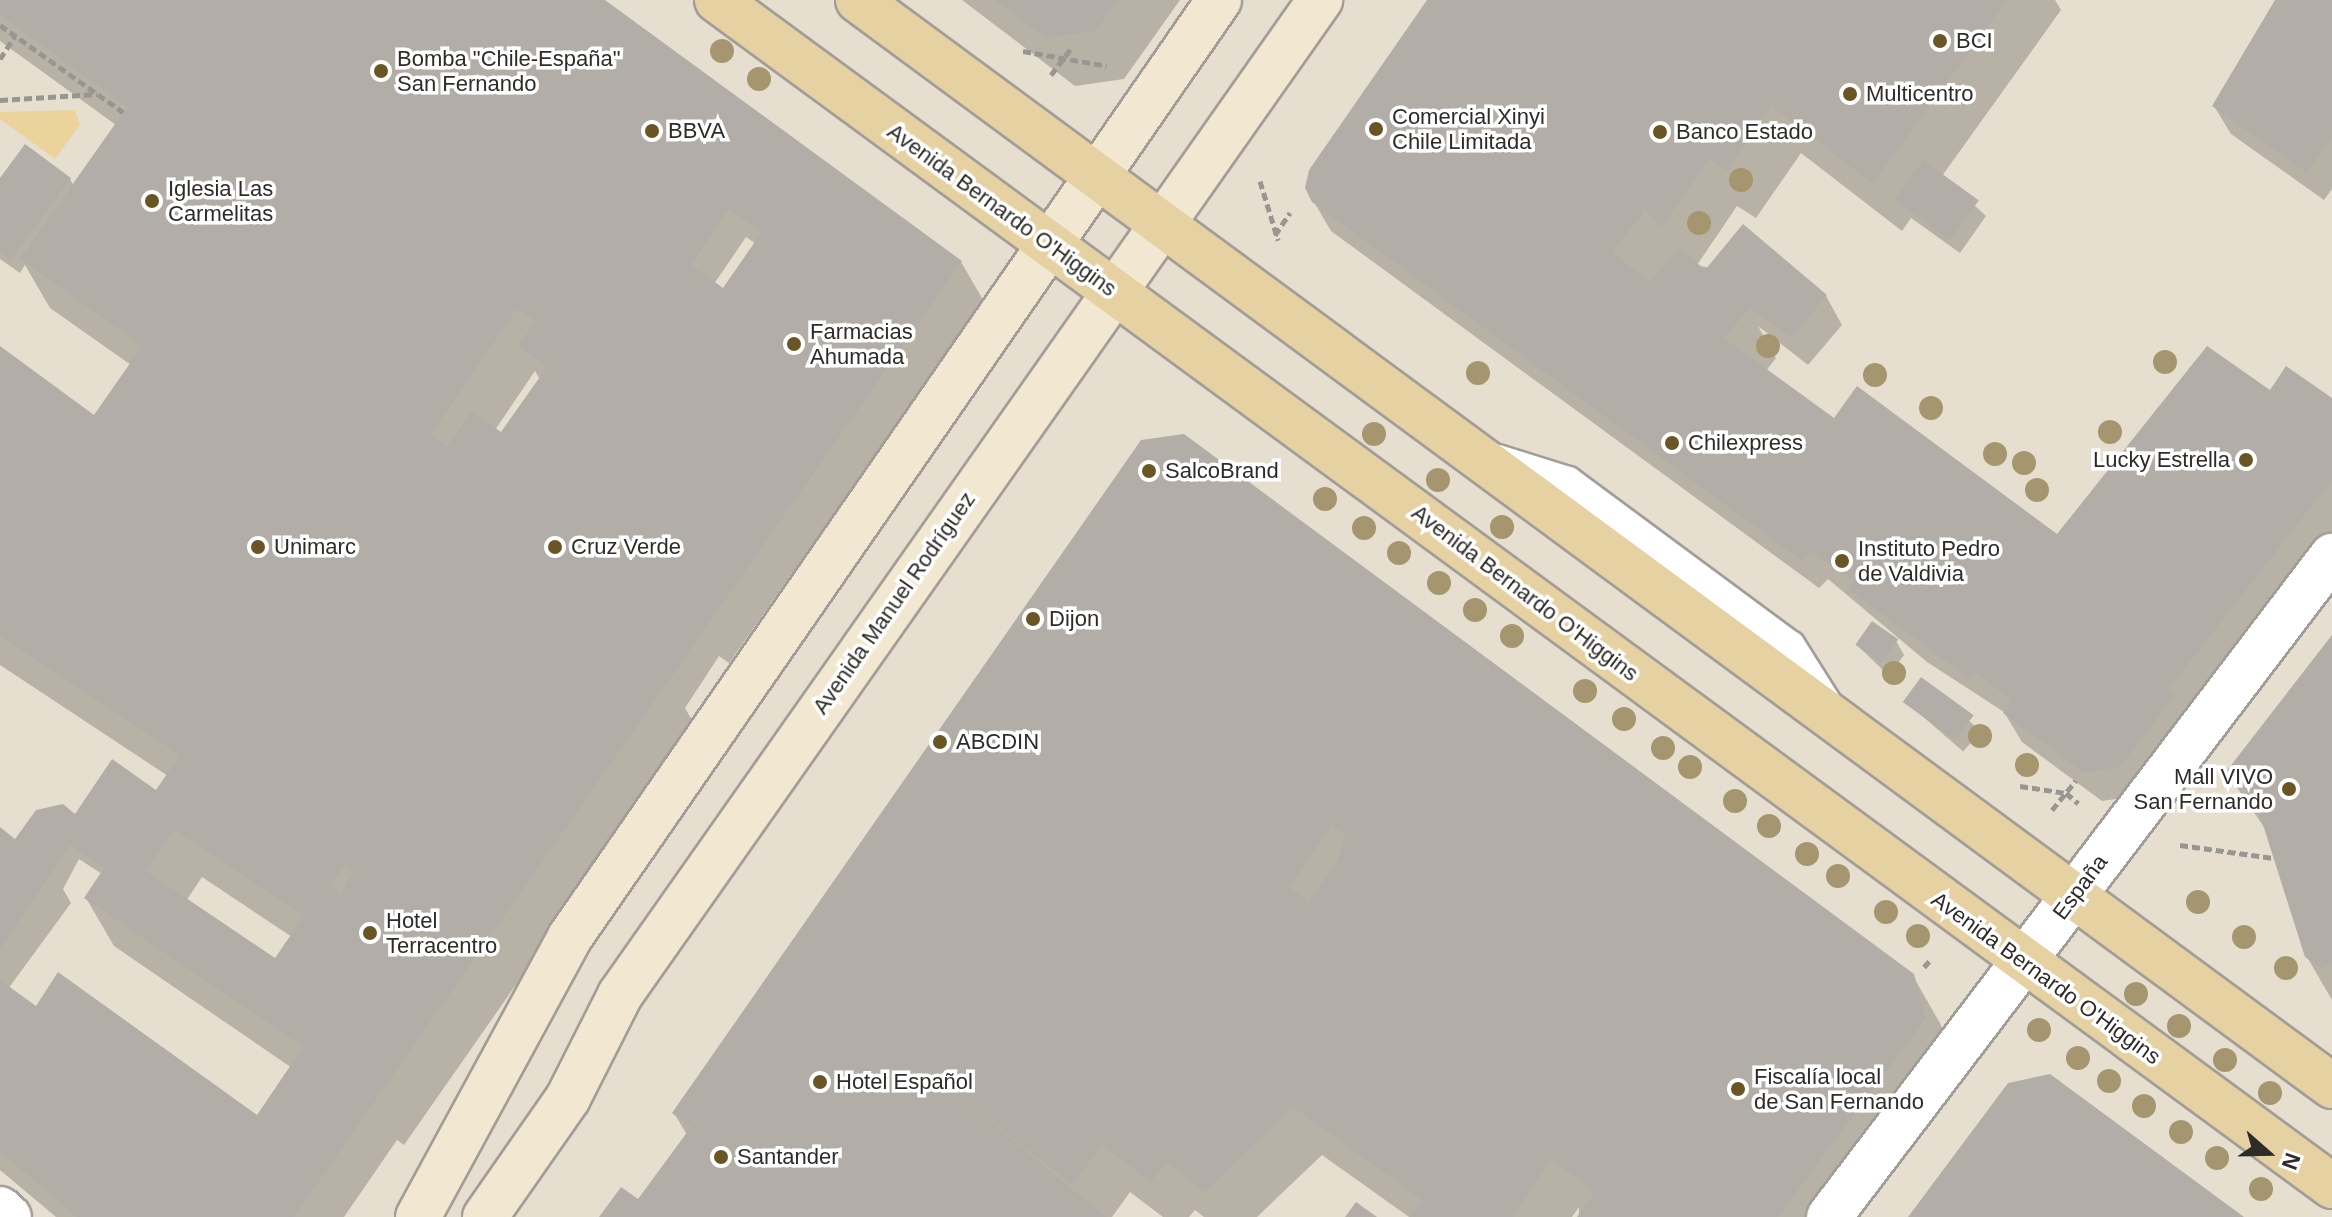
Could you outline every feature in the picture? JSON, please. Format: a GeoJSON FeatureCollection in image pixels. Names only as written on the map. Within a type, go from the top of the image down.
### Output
{"type":"FeatureCollection","features":[{"type":"Feature","properties":{"kind":"main road","name":"Avenida Bernardo O'Higgins"},"geometry":{"type":"LineString","coordinates":[[717,0],[2022,964],[2332,1186]]}},
{"type":"Feature","properties":{"kind":"main road"},"geometry":{"type":"LineString","coordinates":[[858,0],[2332,1086]]}},
{"type":"Feature","properties":{"kind":"main road"},"geometry":{"type":"LineString","coordinates":[[418,1217],[570,937],[1219,0]]}},
{"type":"Feature","properties":{"kind":"main road","name":"Avenida Manuel Rodríguez"},"geometry":{"type":"LineString","coordinates":[[485,1217],[568,1098],[620,995],[1320,0]]}},
{"type":"Feature","properties":{"kind":"street","name":"España"},"geometry":{"type":"LineString","coordinates":[[1829,1217],[2332,556]]}},
{"type":"Feature","properties":{"kind":"street"},"geometry":{"type":"LineString","coordinates":[[0,1209],[9,1217]]}},
{"type":"Feature","properties":{"kind":"path"},"geometry":{"type":"LineString","coordinates":[[0,25],[123,112]]}},
{"type":"Feature","properties":{"kind":"path"},"geometry":{"type":"LineString","coordinates":[[0,59],[15,36]]}},
{"type":"Feature","properties":{"kind":"path"},"geometry":{"type":"LineString","coordinates":[[0,100],[98,94]]}},
{"type":"Feature","properties":{"kind":"path"},"geometry":{"type":"LineString","coordinates":[[2174,845],[2273,858]]}},
{"type":"Feature","properties":{"kind":"shaded area"},"geometry":{"type":"Polygon","coordinates":[[[0,0],[2332,0],[2332,1217],[0,1217],[0,0]]]}},
{"type":"Feature","properties":{"kind":"shaded area"},"geometry":{"type":"Polygon","coordinates":[[[75,110],[80,125],[55,159],[0,119],[0,112],[75,110]]]}},
{"type":"Feature","properties":{"kind":"building"},"geometry":{"type":"Polygon","coordinates":[[[0,0],[605,0],[962,261],[294,1217],[77,1217],[0,1152],[0,980],[36,1006],[58,972],[257,1115],[303,1047],[84,898],[104,868],[70,845],[0,949],[0,827],[15,839],[36,810],[63,804],[75,814],[112,759],[156,790],[180,755],[0,636],[0,346],[94,415],[142,346],[20,259],[127,107],[0,15],[0,0]],[[729,209],[691,265],[723,288],[761,233],[729,209]],[[517,309],[431,434],[447,446],[472,411],[501,432],[547,367],[518,346],[535,321],[517,309]],[[174,830],[146,871],[275,958],[304,916],[174,830]],[[345,864],[330,886],[341,893],[354,871],[345,864]]]}},
{"type":"Feature","properties":{"kind":"building"},"geometry":{"type":"Polygon","coordinates":[[[995,0],[1118,0],[1096,31],[1045,38],[995,0]]]}},
{"type":"Feature","properties":{"kind":"building"},"geometry":{"type":"Polygon","coordinates":[[[1427,0],[2007,0],[1873,184],[1772,106],[1727,171],[1709,159],[1662,227],[1645,211],[1612,252],[1650,282],[1679,247],[1705,270],[1743,224],[1827,295],[1791,338],[1750,308],[1724,338],[1834,418],[1857,386],[2057,534],[2207,346],[2270,390],[2286,366],[2332,398],[2332,480],[2168,690],[2176,694],[2120,767],[2084,773],[2003,713],[2012,700],[1975,673],[1971,680],[1848,589],[1854,582],[1811,551],[1802,561],[1312,202],[1305,188],[1309,170],[1427,0]]]}},
{"type":"Feature","properties":{"kind":"building"},"geometry":{"type":"Polygon","coordinates":[[[2275,0],[2332,0],[2332,138],[2307,173],[2212,106],[2275,0]]]}},
{"type":"Feature","properties":{"kind":"building"},"geometry":{"type":"Polygon","coordinates":[[[25,144],[71,178],[11,260],[0,252],[0,178],[25,144]]]}},
{"type":"Feature","properties":{"kind":"building"},"geometry":{"type":"Polygon","coordinates":[[[1923,160],[1979,201],[1950,240],[1894,200],[1923,160]]]}},
{"type":"Feature","properties":{"kind":"building"},"geometry":{"type":"Polygon","coordinates":[[[1184,434],[1914,974],[1926,1018],[1778,1217],[1577,1217],[1595,1192],[1551,1160],[1513,1217],[1410,1217],[1422,1200],[1293,1107],[1205,1192],[1167,1163],[1151,1182],[1102,1145],[1072,1185],[945,1084],[1106,1217],[599,1217],[621,1187],[638,1199],[691,1127],[672,1113],[1141,440],[1184,434]],[[1332,826],[1289,887],[1308,901],[1338,860],[1345,835],[1332,826]]]}},
{"type":"Feature","properties":{"kind":"building"},"geometry":{"type":"Polygon","coordinates":[[[1872,621],[1898,639],[1882,663],[1855,645],[1872,621]]]}},
{"type":"Feature","properties":{"kind":"building","name":"Mall VIVO San Fernando"},"geometry":{"type":"Polygon","coordinates":[[[2332,635],[2332,962],[2322,969],[2305,957],[2258,809],[2266,805],[2225,773],[2332,635]]]}},
{"type":"Feature","properties":{"kind":"building"},"geometry":{"type":"Polygon","coordinates":[[[1921,677],[1974,715],[1955,740],[1903,702],[1921,677]]]}},
{"type":"Feature","properties":{"kind":"building"},"geometry":{"type":"Polygon","coordinates":[[[2050,1074],[2244,1217],[1908,1217],[2008,1083],[2050,1074]]]}},
{"type":"Feature","properties":{"kind":"building"},"geometry":{"type":"Polygon","coordinates":[[[1356,1202],[1377,1217],[1345,1217],[1356,1202]]]}},
{"type":"Feature","properties":{"kind":"place","name":"BCI"},"geometry":{"type":"Point","coordinates":[1940,41]}},
{"type":"Feature","properties":{"kind":"place","name":"Bomba \"Chile-España\" San Fernando"},"geometry":{"type":"Point","coordinates":[381,71]}},
{"type":"Feature","properties":{"kind":"place","name":"Multicentro"},"geometry":{"type":"Point","coordinates":[1850,94]}},
{"type":"Feature","properties":{"kind":"place","name":"Comercial Xinyi Chile Limitada"},"geometry":{"type":"Point","coordinates":[1376,129]}},
{"type":"Feature","properties":{"kind":"place","name":"BBVA"},"geometry":{"type":"Point","coordinates":[652,131]}},
{"type":"Feature","properties":{"kind":"place","name":"Banco Estado"},"geometry":{"type":"Point","coordinates":[1660,132]}},
{"type":"Feature","properties":{"kind":"place","name":"Iglesia Las Carmelitas"},"geometry":{"type":"Point","coordinates":[152,201]}},
{"type":"Feature","properties":{"kind":"place","name":"Farmacias Ahumada"},"geometry":{"type":"Point","coordinates":[794,344]}},
{"type":"Feature","properties":{"kind":"place","name":"Chilexpress"},"geometry":{"type":"Point","coordinates":[1672,443]}},
{"type":"Feature","properties":{"kind":"place","name":"Lucky Estrella"},"geometry":{"type":"Point","coordinates":[2246,460]}},
{"type":"Feature","properties":{"kind":"place","name":"SalcoBrand"},"geometry":{"type":"Point","coordinates":[1149,471]}},
{"type":"Feature","properties":{"kind":"place","name":"Unimarc"},"geometry":{"type":"Point","coordinates":[258,547]}},
{"type":"Feature","properties":{"kind":"place","name":"Cruz Verde"},"geometry":{"type":"Point","coordinates":[555,547]}},
{"type":"Feature","properties":{"kind":"place","name":"Instituto Pedro de Valdivia"},"geometry":{"type":"Point","coordinates":[1842,561]}},
{"type":"Feature","properties":{"kind":"place","name":"Dijon"},"geometry":{"type":"Point","coordinates":[1033,619]}},
{"type":"Feature","properties":{"kind":"place","name":"ABCDIN"},"geometry":{"type":"Point","coordinates":[940,742]}},
{"type":"Feature","properties":{"kind":"place","name":"Mall VIVO San Fernando"},"geometry":{"type":"Point","coordinates":[2289,789]}},
{"type":"Feature","properties":{"kind":"place","name":"Hotel Terracentro"},"geometry":{"type":"Point","coordinates":[370,933]}},
{"type":"Feature","properties":{"kind":"place","name":"Hotel Español"},"geometry":{"type":"Point","coordinates":[820,1082]}},
{"type":"Feature","properties":{"kind":"place","name":"Fiscalía local de San Fernando"},"geometry":{"type":"Point","coordinates":[1738,1089]}},
{"type":"Feature","properties":{"kind":"place","name":"Santander"},"geometry":{"type":"Point","coordinates":[721,1157]}}]}
